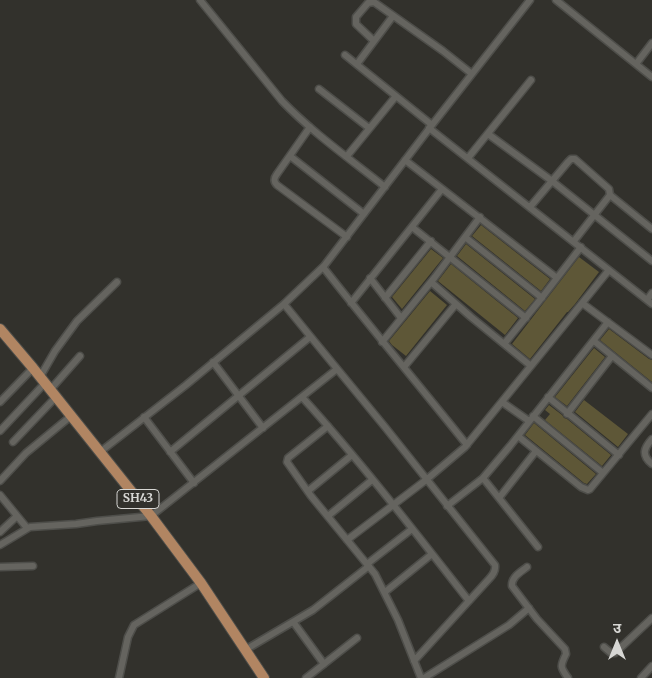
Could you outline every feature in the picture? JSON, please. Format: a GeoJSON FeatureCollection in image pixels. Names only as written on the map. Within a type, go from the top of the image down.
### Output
{"type":"FeatureCollection","features":[{"type":"Feature","properties":{"kind":"main road","name":"SH43"},"geometry":{"type":"LineString","coordinates":[[0,329],[151,516],[201,583],[264,678]]}},
{"type":"Feature","properties":{"kind":"street"},"geometry":{"type":"LineString","coordinates":[[200,0],[282,100],[310,127],[385,187]]}},
{"type":"Feature","properties":{"kind":"street"},"geometry":{"type":"LineString","coordinates":[[100,452],[284,304],[323,267],[430,126],[530,0]]}},
{"type":"Feature","properties":{"kind":"street"},"geometry":{"type":"LineString","coordinates":[[556,0],[652,77]]}},
{"type":"Feature","properties":{"kind":"street"},"geometry":{"type":"LineString","coordinates":[[374,41],[356,24],[356,17],[371,2],[374,2],[443,51],[472,74]]}},
{"type":"Feature","properties":{"kind":"street"},"geometry":{"type":"LineString","coordinates":[[357,64],[393,16]]}},
{"type":"Feature","properties":{"kind":"street"},"geometry":{"type":"LineString","coordinates":[[636,64],[652,43]]}},
{"type":"Feature","properties":{"kind":"street"},"geometry":{"type":"LineString","coordinates":[[345,55],[468,158],[649,302],[652,293]]}},
{"type":"Feature","properties":{"kind":"street"},"geometry":{"type":"LineString","coordinates":[[468,158],[531,80]]}},
{"type":"Feature","properties":{"kind":"street"},"geometry":{"type":"LineString","coordinates":[[318,88],[369,128]]}},
{"type":"Feature","properties":{"kind":"street"},"geometry":{"type":"LineString","coordinates":[[347,156],[396,96]]}},
{"type":"Feature","properties":{"kind":"street"},"geometry":{"type":"LineString","coordinates":[[310,127],[274,178],[275,183],[347,237]]}},
{"type":"Feature","properties":{"kind":"street"},"geometry":{"type":"LineString","coordinates":[[488,134],[552,181],[652,261]]}},
{"type":"Feature","properties":{"kind":"street"},"geometry":{"type":"LineString","coordinates":[[290,156],[364,214]]}},
{"type":"Feature","properties":{"kind":"street"},"geometry":{"type":"LineString","coordinates":[[530,207],[572,159],[609,188],[610,195],[652,229]]}},
{"type":"Feature","properties":{"kind":"street"},"geometry":{"type":"LineString","coordinates":[[405,160],[557,278]]}},
{"type":"Feature","properties":{"kind":"street"},"geometry":{"type":"LineString","coordinates":[[350,303],[442,189]]}},
{"type":"Feature","properties":{"kind":"street"},"geometry":{"type":"LineString","coordinates":[[574,241],[610,195]]}},
{"type":"Feature","properties":{"kind":"street"},"geometry":{"type":"LineString","coordinates":[[382,342],[431,282],[480,217]]}},
{"type":"Feature","properties":{"kind":"street"},"geometry":{"type":"LineString","coordinates":[[412,226],[526,318]]}},
{"type":"Feature","properties":{"kind":"street"},"geometry":{"type":"LineString","coordinates":[[465,237],[542,298]]}},
{"type":"Feature","properties":{"kind":"street"},"geometry":{"type":"LineString","coordinates":[[386,298],[431,241]]}},
{"type":"Feature","properties":{"kind":"street"},"geometry":{"type":"LineString","coordinates":[[504,344],[581,247]]}},
{"type":"Feature","properties":{"kind":"street"},"geometry":{"type":"LineString","coordinates":[[323,267],[350,303],[467,445]]}},
{"type":"Feature","properties":{"kind":"street"},"geometry":{"type":"LineString","coordinates":[[347,540],[426,480],[467,445],[609,270]]}},
{"type":"Feature","properties":{"kind":"street"},"geometry":{"type":"LineString","coordinates":[[370,278],[402,318]]}},
{"type":"Feature","properties":{"kind":"street"},"geometry":{"type":"LineString","coordinates":[[13,442],[48,387],[55,351],[74,325],[117,282]]}},
{"type":"Feature","properties":{"kind":"street"},"geometry":{"type":"LineString","coordinates":[[431,282],[531,366]]}},
{"type":"Feature","properties":{"kind":"street"},"geometry":{"type":"LineString","coordinates":[[582,303],[652,355]]}},
{"type":"Feature","properties":{"kind":"street"},"geometry":{"type":"LineString","coordinates":[[284,304],[386,427],[495,565],[496,568],[489,580],[414,661]]}},
{"type":"Feature","properties":{"kind":"street"},"geometry":{"type":"LineString","coordinates":[[404,367],[456,304]]}},
{"type":"Feature","properties":{"kind":"street"},"geometry":{"type":"LineString","coordinates":[[447,506],[482,478],[518,436],[608,322]]}},
{"type":"Feature","properties":{"kind":"street"},"geometry":{"type":"LineString","coordinates":[[170,452],[310,337]]}},
{"type":"Feature","properties":{"kind":"street"},"geometry":{"type":"LineString","coordinates":[[594,341],[652,388]]}},
{"type":"Feature","properties":{"kind":"street"},"geometry":{"type":"LineString","coordinates":[[0,431],[80,356]]}},
{"type":"Feature","properties":{"kind":"street"},"geometry":{"type":"LineString","coordinates":[[567,414],[612,356]]}},
{"type":"Feature","properties":{"kind":"street"},"geometry":{"type":"LineString","coordinates":[[213,362],[263,428]]}},
{"type":"Feature","properties":{"kind":"street"},"geometry":{"type":"LineString","coordinates":[[0,402],[33,368]]}},
{"type":"Feature","properties":{"kind":"street"},"geometry":{"type":"LineString","coordinates":[[0,545],[30,526],[76,524],[151,516],[337,370]]}},
{"type":"Feature","properties":{"kind":"street"},"geometry":{"type":"LineString","coordinates":[[302,397],[393,505],[469,602]]}},
{"type":"Feature","properties":{"kind":"street"},"geometry":{"type":"LineString","coordinates":[[548,397],[619,455]]}},
{"type":"Feature","properties":{"kind":"street"},"geometry":{"type":"LineString","coordinates":[[502,402],[531,418],[604,473]]}},
{"type":"Feature","properties":{"kind":"street"},"geometry":{"type":"LineString","coordinates":[[518,436],[585,490],[590,489],[652,414]]}},
{"type":"Feature","properties":{"kind":"street"},"geometry":{"type":"LineString","coordinates":[[0,481],[26,453],[71,416]]}},
{"type":"Feature","properties":{"kind":"street"},"geometry":{"type":"LineString","coordinates":[[144,417],[194,483]]}},
{"type":"Feature","properties":{"kind":"street"},"geometry":{"type":"LineString","coordinates":[[328,426],[288,458],[288,464],[376,574],[398,620],[422,678],[509,625],[530,608]]}},
{"type":"Feature","properties":{"kind":"street"},"geometry":{"type":"LineString","coordinates":[[652,439],[645,449],[645,453],[648,461],[652,464]]}},
{"type":"Feature","properties":{"kind":"street"},"geometry":{"type":"LineString","coordinates":[[499,498],[536,451]]}},
{"type":"Feature","properties":{"kind":"street"},"geometry":{"type":"LineString","coordinates":[[308,491],[352,455]]}},
{"type":"Feature","properties":{"kind":"street"},"geometry":{"type":"LineString","coordinates":[[482,478],[538,547]]}},
{"type":"Feature","properties":{"kind":"street"},"geometry":{"type":"LineString","coordinates":[[328,516],[372,480]]}},
{"type":"Feature","properties":{"kind":"street"},"geometry":{"type":"LineString","coordinates":[[0,495],[27,528]]}},
{"type":"Feature","properties":{"kind":"street"},"geometry":{"type":"LineString","coordinates":[[0,532],[17,516]]}},
{"type":"Feature","properties":{"kind":"street"},"geometry":{"type":"LineString","coordinates":[[245,650],[313,610],[412,529]]}},
{"type":"Feature","properties":{"kind":"street"},"geometry":{"type":"LineString","coordinates":[[385,592],[432,554]]}},
{"type":"Feature","properties":{"kind":"street"},"geometry":{"type":"LineString","coordinates":[[0,567],[33,566]]}},
{"type":"Feature","properties":{"kind":"street"},"geometry":{"type":"LineString","coordinates":[[527,567],[512,580],[512,586],[565,649],[566,654],[561,666],[568,678]]}},
{"type":"Feature","properties":{"kind":"street"},"geometry":{"type":"LineString","coordinates":[[119,678],[128,637],[134,625],[201,583]]}},
{"type":"Feature","properties":{"kind":"street"},"geometry":{"type":"LineString","coordinates":[[604,647],[611,653],[615,653],[649,621],[652,631]]}},
{"type":"Feature","properties":{"kind":"street"},"geometry":{"type":"LineString","coordinates":[[294,622],[324,664]]}},
{"type":"Feature","properties":{"kind":"street"},"geometry":{"type":"LineString","coordinates":[[306,678],[357,638]]}},
{"type":"Feature","properties":{"kind":"street"},"geometry":{"type":"LineString","coordinates":[[641,678],[652,666]]}},
{"type":"Feature","properties":{"kind":"building"},"geometry":{"type":"Polygon","coordinates":[[[481,225],[550,279],[541,291],[472,236],[481,225]]]}},
{"type":"Feature","properties":{"kind":"building"},"geometry":{"type":"Polygon","coordinates":[[[466,244],[535,299],[525,311],[457,256],[466,244]]]}},
{"type":"Feature","properties":{"kind":"building"},"geometry":{"type":"Polygon","coordinates":[[[431,249],[443,258],[402,309],[392,297],[431,249]]]}},
{"type":"Feature","properties":{"kind":"building"},"geometry":{"type":"Polygon","coordinates":[[[579,257],[599,272],[530,359],[512,344],[579,257]]]}},
{"type":"Feature","properties":{"kind":"building"},"geometry":{"type":"Polygon","coordinates":[[[451,264],[518,318],[505,335],[438,281],[451,264]]]}},
{"type":"Feature","properties":{"kind":"building"},"geometry":{"type":"Polygon","coordinates":[[[430,291],[447,305],[406,356],[389,341],[430,291]]]}},
{"type":"Feature","properties":{"kind":"building"},"geometry":{"type":"Polygon","coordinates":[[[609,329],[652,360],[652,382],[600,340],[609,329]]]}},
{"type":"Feature","properties":{"kind":"building"},"geometry":{"type":"Polygon","coordinates":[[[594,348],[605,357],[567,406],[555,397],[594,348]]]}},
{"type":"Feature","properties":{"kind":"building"},"geometry":{"type":"Polygon","coordinates":[[[584,400],[628,434],[618,447],[575,412],[584,400]]]}},
{"type":"Feature","properties":{"kind":"building"},"geometry":{"type":"Polygon","coordinates":[[[549,405],[611,455],[602,466],[545,420],[550,414],[545,410],[549,405]]]}},
{"type":"Feature","properties":{"kind":"building"},"geometry":{"type":"Polygon","coordinates":[[[534,423],[596,474],[587,484],[525,435],[534,423]]]}}]}
